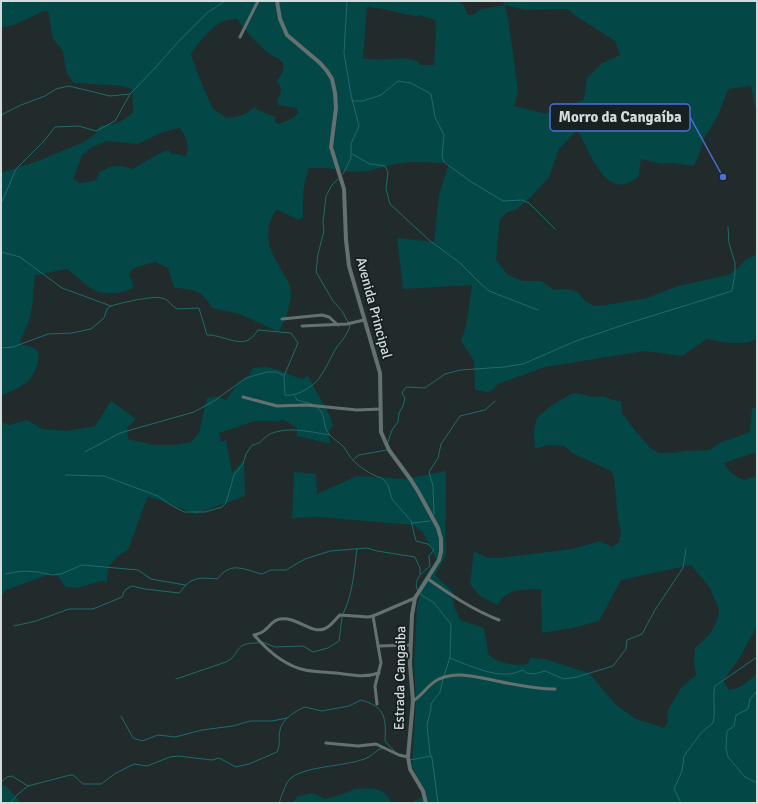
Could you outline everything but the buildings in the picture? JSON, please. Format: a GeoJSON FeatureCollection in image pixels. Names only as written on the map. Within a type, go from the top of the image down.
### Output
{"type":"FeatureCollection","features":[{"type":"Feature","properties":{"kind":"street"},"geometry":{"type":"LineString","coordinates":[[240,37],[258,1]]}},
{"type":"Feature","properties":{"kind":"street","name":"Avenida Principal"},"geometry":{"type":"LineString","coordinates":[[277,1],[280,19],[287,35],[320,63],[332,79],[336,108],[331,147],[343,185],[349,266],[379,370],[380,428],[385,442],[411,480],[440,534],[442,544],[440,556],[428,579],[415,598]]}},
{"type":"Feature","properties":{"kind":"street"},"geometry":{"type":"LineString","coordinates":[[282,319],[322,315],[329,317],[338,325]]}},
{"type":"Feature","properties":{"kind":"street"},"geometry":{"type":"LineString","coordinates":[[302,326],[350,324],[364,320]]}},
{"type":"Feature","properties":{"kind":"street"},"geometry":{"type":"LineString","coordinates":[[243,397],[277,406],[307,405],[357,410],[380,409]]}},
{"type":"Feature","properties":{"kind":"street"},"geometry":{"type":"LineString","coordinates":[[428,579],[463,603],[499,620]]}},
{"type":"Feature","properties":{"kind":"street"},"geometry":{"type":"LineString","coordinates":[[379,673],[371,676],[356,676],[299,668],[283,660],[254,635],[264,631],[278,619],[294,620],[312,628],[322,630],[328,627],[340,615],[373,616],[415,598]]}},
{"type":"Feature","properties":{"kind":"street","name":"Estrada Cangaiba"},"geometry":{"type":"LineString","coordinates":[[415,598],[412,615],[410,664],[413,701],[408,757],[410,768],[422,791],[426,803]]}},
{"type":"Feature","properties":{"kind":"street"},"geometry":{"type":"LineString","coordinates":[[373,616],[381,663],[375,686],[377,704]]}},
{"type":"Feature","properties":{"kind":"street"},"geometry":{"type":"LineString","coordinates":[[378,646],[411,646]]}},
{"type":"Feature","properties":{"kind":"street"},"geometry":{"type":"LineString","coordinates":[[413,701],[420,696],[434,681],[445,677],[458,675],[474,676],[535,688],[555,689]]}},
{"type":"Feature","properties":{"kind":"street"},"geometry":{"type":"LineString","coordinates":[[326,743],[358,746],[376,744],[399,755],[408,757]]}},
{"type":"Feature","properties":{"kind":"shaded area"},"geometry":{"type":"Polygon","coordinates":[[[1,1],[459,1],[464,6],[468,15],[473,15],[481,9],[504,5],[503,1],[757,1],[757,111],[751,86],[728,89],[718,116],[704,138],[694,166],[673,163],[661,164],[641,159],[639,176],[631,182],[625,184],[616,184],[602,174],[577,130],[559,149],[549,177],[531,197],[516,210],[508,212],[500,219],[496,260],[508,275],[523,281],[542,281],[554,290],[572,290],[579,293],[584,300],[594,306],[647,298],[678,286],[728,275],[738,268],[745,260],[757,254],[757,339],[745,343],[726,343],[707,339],[682,356],[645,351],[545,367],[498,384],[490,392],[475,390],[474,361],[461,341],[466,326],[472,285],[403,289],[397,238],[434,242],[439,195],[449,163],[411,162],[395,164],[368,171],[353,172],[327,168],[309,168],[304,187],[303,217],[299,220],[278,210],[275,211],[268,227],[269,245],[290,285],[291,297],[287,315],[279,332],[240,314],[212,308],[208,301],[200,293],[174,287],[168,268],[155,262],[134,268],[129,274],[134,287],[119,293],[101,293],[96,291],[67,269],[35,275],[30,317],[20,344],[36,349],[39,357],[37,365],[29,380],[20,387],[1,396],[1,173],[35,162],[84,142],[96,133],[100,126],[118,122],[133,112],[132,89],[122,86],[74,83],[66,71],[63,51],[53,39],[48,11],[44,11],[14,25],[1,28],[1,1]],[[505,5],[518,92],[514,106],[547,114],[554,107],[568,107],[584,99],[587,78],[602,63],[620,55],[615,41],[574,15],[568,9],[524,10],[505,5]],[[367,7],[363,58],[411,59],[417,61],[420,65],[434,65],[436,33],[435,20],[419,15],[417,17],[367,7]],[[237,19],[224,21],[215,26],[201,40],[191,54],[198,75],[213,109],[227,118],[242,115],[254,107],[275,117],[275,122],[279,124],[293,118],[298,113],[296,108],[278,105],[277,100],[281,90],[277,81],[283,70],[282,62],[261,47],[237,19]],[[180,128],[163,132],[138,144],[107,141],[92,147],[82,155],[73,179],[80,183],[94,181],[97,179],[99,172],[108,168],[123,166],[133,169],[158,154],[168,150],[172,154],[186,156],[188,148],[187,141],[180,128]]]}},
{"type":"Feature","properties":{"kind":"shaded area"},"geometry":{"type":"Polygon","coordinates":[[[266,367],[302,379],[308,376],[330,416],[333,425],[328,433],[331,444],[297,436],[297,428],[284,420],[273,422],[255,421],[219,433],[221,442],[226,440],[232,473],[244,460],[245,496],[196,514],[148,496],[128,550],[118,556],[110,565],[108,569],[107,582],[102,581],[77,588],[66,587],[57,575],[53,573],[6,590],[1,596],[1,422],[9,425],[27,420],[42,429],[67,431],[95,426],[111,401],[136,419],[127,428],[128,439],[154,445],[175,445],[191,442],[199,433],[207,398],[218,397],[226,400],[237,385],[248,377],[253,368],[266,367]]]}},
{"type":"Feature","properties":{"kind":"shaded area"},"geometry":{"type":"Polygon","coordinates":[[[574,393],[592,397],[603,396],[612,400],[621,401],[622,413],[650,448],[659,453],[710,450],[719,443],[750,432],[752,408],[757,407],[757,452],[724,463],[732,473],[744,480],[757,476],[757,626],[740,657],[723,681],[729,690],[744,684],[757,673],[757,803],[409,803],[421,798],[423,788],[412,766],[416,701],[414,665],[417,606],[421,593],[420,585],[436,559],[423,532],[413,525],[318,517],[292,518],[294,472],[316,474],[317,494],[357,476],[404,479],[446,471],[446,555],[435,575],[452,591],[454,606],[460,620],[484,628],[488,654],[496,660],[506,664],[528,664],[530,658],[545,659],[589,673],[616,705],[636,719],[664,728],[668,722],[667,712],[680,689],[696,675],[694,663],[695,648],[709,635],[718,618],[719,609],[710,588],[691,565],[621,580],[599,621],[577,627],[542,633],[541,589],[511,592],[506,595],[497,605],[480,596],[470,584],[474,551],[488,558],[498,558],[572,549],[600,541],[612,547],[619,542],[621,531],[618,520],[614,477],[611,471],[572,453],[564,446],[548,445],[535,449],[534,427],[538,417],[553,405],[574,393]]]}},
{"type":"Feature","properties":{"kind":"shaded area"},"geometry":{"type":"Polygon","coordinates":[[[1,784],[7,787],[21,803],[1,803],[1,784]]]}},
{"type":"Feature","properties":{"kind":"shaded area"},"geometry":{"type":"Polygon","coordinates":[[[354,789],[376,789],[384,793],[392,803],[292,803],[298,796],[313,793],[326,799],[354,789]]]}},
{"type":"Feature","properties":{"kind":"waterway"},"geometry":{"type":"LineString","coordinates":[[1,204],[16,169],[44,141],[55,127],[79,126],[96,131],[115,121],[130,94],[207,13],[225,1]]}},
{"type":"Feature","properties":{"kind":"waterway"},"geometry":{"type":"LineString","coordinates":[[343,174],[351,158],[351,144],[359,126],[351,95],[344,53],[347,1]]}},
{"type":"Feature","properties":{"kind":"waterway"},"geometry":{"type":"LineString","coordinates":[[352,101],[363,101],[381,95],[398,81],[411,83],[431,94],[435,117],[444,135],[442,156],[444,162],[470,181],[503,201],[522,200],[529,203],[555,229]]}},
{"type":"Feature","properties":{"kind":"waterway"},"geometry":{"type":"LineString","coordinates":[[1,115],[21,105],[45,96],[56,89],[69,86],[110,96],[130,94]]}},
{"type":"Feature","properties":{"kind":"waterway"},"geometry":{"type":"LineString","coordinates":[[352,154],[370,164],[385,166],[388,172],[386,189],[390,204],[430,241],[459,262],[489,291],[538,310]]}},
{"type":"Feature","properties":{"kind":"waterway"},"geometry":{"type":"LineString","coordinates":[[338,179],[332,185],[326,196],[323,223],[324,231],[318,254],[316,272],[333,301],[342,311],[348,322]]}},
{"type":"Feature","properties":{"kind":"waterway"},"geometry":{"type":"LineString","coordinates":[[388,442],[392,430],[398,422],[399,413],[405,398],[402,393],[406,387],[425,388],[445,374],[461,370],[523,364],[576,341],[732,291],[735,263],[729,243],[728,227]]}},
{"type":"Feature","properties":{"kind":"waterway"},"geometry":{"type":"LineString","coordinates":[[1,252],[20,257],[62,288],[111,306]]}},
{"type":"Feature","properties":{"kind":"waterway"},"geometry":{"type":"LineString","coordinates":[[1,348],[13,347],[48,334],[72,333],[91,329],[104,318],[107,309],[111,306],[138,300],[161,298],[165,299],[177,309],[199,308],[207,335],[241,342],[250,339],[258,330],[291,333],[298,343],[284,376],[285,395],[289,395],[299,393],[317,381],[335,350],[346,335],[350,325]]}},
{"type":"Feature","properties":{"kind":"waterway"},"geometry":{"type":"LineString","coordinates":[[85,452],[120,433],[194,412],[214,401],[246,378],[267,372],[277,372],[283,375]]}},
{"type":"Feature","properties":{"kind":"waterway"},"geometry":{"type":"LineString","coordinates":[[295,396],[297,400],[312,404]]}},
{"type":"Feature","properties":{"kind":"waterway"},"geometry":{"type":"LineString","coordinates":[[434,515],[433,486],[429,472],[438,458],[441,444],[460,416],[485,410],[495,401]]}},
{"type":"Feature","properties":{"kind":"waterway"},"geometry":{"type":"LineString","coordinates":[[317,407],[323,414],[326,429],[330,435],[344,447],[351,458],[359,466],[373,475],[382,478],[388,485],[392,499],[411,521],[416,541],[428,544],[434,550],[429,556],[430,566],[417,580],[416,587],[418,591]]}},
{"type":"Feature","properties":{"kind":"waterway"},"geometry":{"type":"LineString","coordinates":[[66,475],[104,476],[158,496],[184,512],[205,512],[222,507],[226,503],[234,475],[243,464],[246,454],[252,445],[260,442],[270,434],[285,430],[300,430],[330,435]]}},
{"type":"Feature","properties":{"kind":"waterway"},"geometry":{"type":"LineString","coordinates":[[354,459],[359,455],[387,450]]}},
{"type":"Feature","properties":{"kind":"waterway"},"geometry":{"type":"LineString","coordinates":[[412,523],[430,521]]}},
{"type":"Feature","properties":{"kind":"waterway"},"geometry":{"type":"LineString","coordinates":[[14,626],[36,621],[69,609],[92,609],[98,607],[122,597],[125,590],[132,586],[179,593],[188,583],[196,579],[217,579],[231,568],[240,568],[262,574],[271,570],[286,570],[305,559],[330,551],[367,548],[415,557],[420,568],[420,574]]}},
{"type":"Feature","properties":{"kind":"waterway"},"geometry":{"type":"LineString","coordinates":[[343,614],[351,590],[357,549]]}},
{"type":"Feature","properties":{"kind":"waterway"},"geometry":{"type":"LineString","coordinates":[[450,658],[494,673],[510,674],[523,670],[527,673],[534,674],[545,671],[564,679],[577,677],[613,666],[626,649],[627,640],[642,634],[655,610],[683,568],[686,549]]}},
{"type":"Feature","properties":{"kind":"waterway"},"geometry":{"type":"LineString","coordinates":[[5,574],[23,571],[52,575],[61,574],[82,565],[138,570],[151,579],[185,585]]}},
{"type":"Feature","properties":{"kind":"waterway"},"geometry":{"type":"LineString","coordinates":[[420,594],[434,603],[451,624],[450,657],[444,676]]}},
{"type":"Feature","properties":{"kind":"waterway"},"geometry":{"type":"LineString","coordinates":[[262,642],[275,647],[303,646],[313,652],[328,648],[339,641],[342,617]]}},
{"type":"Feature","properties":{"kind":"waterway"},"geometry":{"type":"LineString","coordinates":[[176,679],[226,662],[234,656],[241,646],[245,644],[259,643]]}},
{"type":"Feature","properties":{"kind":"waterway"},"geometry":{"type":"LineString","coordinates":[[681,803],[674,789],[682,771],[684,756],[701,733],[713,723],[715,686],[757,657]]}},
{"type":"Feature","properties":{"kind":"waterway"},"geometry":{"type":"LineString","coordinates":[[438,803],[427,725],[431,704],[440,692],[443,679]]}},
{"type":"Feature","properties":{"kind":"waterway"},"geometry":{"type":"LineString","coordinates":[[757,691],[750,699],[748,709],[736,715],[734,726],[727,731],[726,748],[728,757],[745,777],[757,783]]}},
{"type":"Feature","properties":{"kind":"waterway"},"geometry":{"type":"LineString","coordinates":[[10,803],[28,786],[70,775],[73,775],[83,784],[101,784],[116,773],[134,764],[147,766],[170,757],[178,756],[212,760],[219,758],[236,767],[249,764],[277,752],[280,730],[283,722],[293,713],[305,707],[322,711],[349,706],[361,700],[369,703],[375,706],[383,714],[385,741],[395,752]]}},
{"type":"Feature","properties":{"kind":"waterway"},"geometry":{"type":"LineString","coordinates":[[121,716],[133,738],[142,741],[158,735],[175,737],[202,730],[233,726],[250,721],[272,721],[287,718]]}},
{"type":"Feature","properties":{"kind":"waterway"},"geometry":{"type":"LineString","coordinates":[[279,803],[287,783],[291,778],[298,774],[317,768],[361,760],[369,757],[382,748]]}},
{"type":"Feature","properties":{"kind":"waterway"},"geometry":{"type":"LineString","coordinates":[[410,760],[431,756]]}},
{"type":"Feature","properties":{"kind":"waterway"},"geometry":{"type":"LineString","coordinates":[[1,782],[7,777],[12,776],[28,786]]}},
{"type":"Feature","properties":{"kind":"place","name":"Morro da Cangaíba"},"geometry":{"type":"Point","coordinates":[723,177]}}]}
